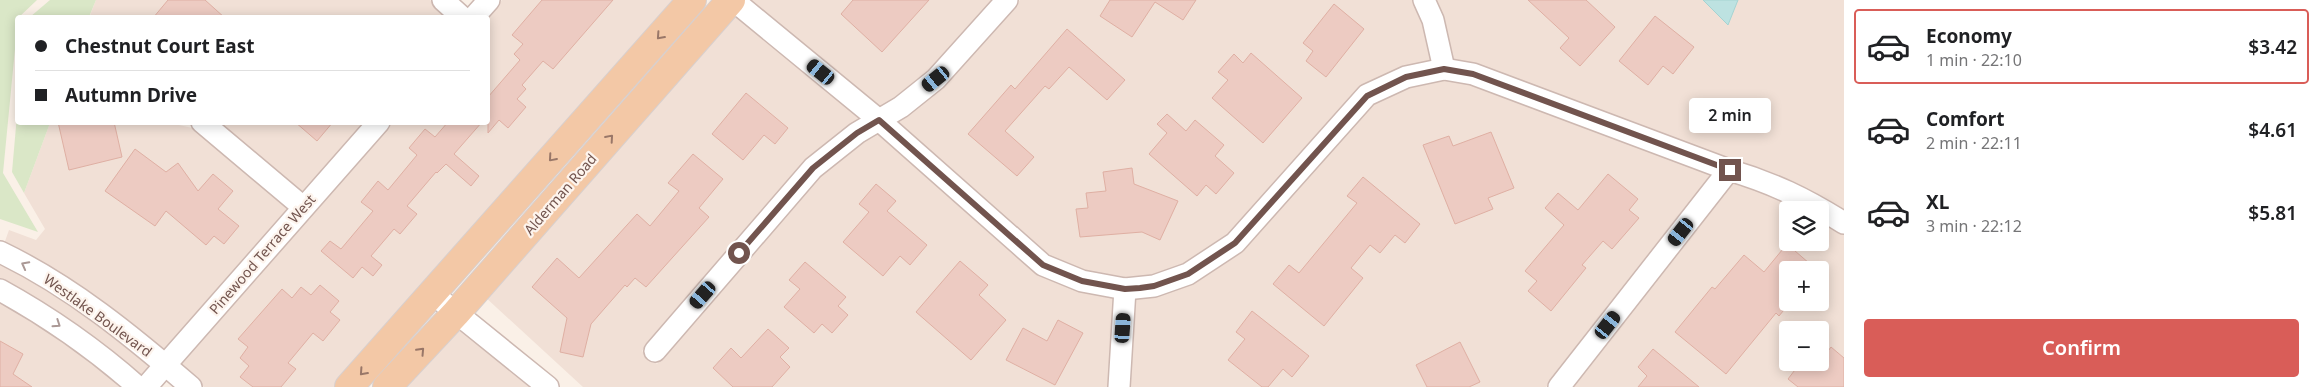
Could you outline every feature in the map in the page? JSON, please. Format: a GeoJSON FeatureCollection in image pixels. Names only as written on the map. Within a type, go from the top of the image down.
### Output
{"type":"FeatureCollection","features":[{"type":"Feature","properties":{"kind":"main road"},"geometry":{"type":"LineString","coordinates":[[349,387],[692,0]]}},
{"type":"Feature","properties":{"kind":"main road","name":"Alderman Road"},"geometry":{"type":"LineString","coordinates":[[388,387],[732,0]]}},
{"type":"Feature","properties":{"kind":"street"},"geometry":{"type":"LineString","coordinates":[[443,0],[460,15]]}},
{"type":"Feature","properties":{"kind":"street"},"geometry":{"type":"LineString","coordinates":[[476,15],[489,0]]}},
{"type":"Feature","properties":{"kind":"street"},"geometry":{"type":"LineString","coordinates":[[732,0],[879,120],[1043,265],[1082,281],[1125,289],[1154,286],[1188,274],[1235,243],[1367,96],[1406,77],[1444,69],[1473,74],[1767,182],[1807,200],[1844,223]]}},
{"type":"Feature","properties":{"kind":"street"},"geometry":{"type":"LineString","coordinates":[[655,351],[813,168],[857,133],[902,107],[936,79],[1007,0]]}},
{"type":"Feature","properties":{"kind":"street"},"geometry":{"type":"LineString","coordinates":[[1424,0],[1433,20],[1444,69]]}},
{"type":"Feature","properties":{"kind":"street"},"geometry":{"type":"LineString","coordinates":[[206,125],[303,207]]}},
{"type":"Feature","properties":{"kind":"street","name":"Pinewood Terrace West"},"geometry":{"type":"LineString","coordinates":[[146,387],[164,364],[376,125]]}},
{"type":"Feature","properties":{"kind":"street"},"geometry":{"type":"LineString","coordinates":[[1559,387],[1730,170]]}},
{"type":"Feature","properties":{"kind":"street","name":"Westlake Boulevard"},"geometry":{"type":"LineString","coordinates":[[0,252],[60,284],[164,364],[190,387]]}},
{"type":"Feature","properties":{"kind":"street"},"geometry":{"type":"LineString","coordinates":[[1119,387],[1125,289]]}},
{"type":"Feature","properties":{"kind":"street"},"geometry":{"type":"LineString","coordinates":[[0,290],[35,309],[99,352],[138,387]]}},
{"type":"Feature","properties":{"kind":"street"},"geometry":{"type":"LineString","coordinates":[[433,294],[548,387]]}},
{"type":"Feature","properties":{"kind":"shaded area"},"geometry":{"type":"Polygon","coordinates":[[[96,0],[430,0],[448,15],[90,15],[96,0]]]}},
{"type":"Feature","properties":{"kind":"shaded area"},"geometry":{"type":"Polygon","coordinates":[[[502,0],[678,0],[336,387],[204,387],[178,364],[390,125],[490,125],[489,15],[502,0]]]}},
{"type":"Feature","properties":{"kind":"shaded area"},"geometry":{"type":"Polygon","coordinates":[[[747,0],[993,0],[929,72],[895,99],[879,108],[747,0]]]}},
{"type":"Feature","properties":{"kind":"shaded area"},"geometry":{"type":"Polygon","coordinates":[[[1020,0],[1415,0],[1424,22],[1433,62],[1401,68],[1228,236],[1183,266],[1151,277],[1125,279],[1084,272],[1048,258],[895,122],[943,86],[1020,0]]]}},
{"type":"Feature","properties":{"kind":"shaded area"},"geometry":{"type":"Polygon","coordinates":[[[1434,0],[1703,0],[1728,25],[1738,0],[1844,0],[1844,213],[1829,206],[1829,201],[1819,201],[1727,157],[1726,159],[1452,61],[1434,0]]]}},
{"type":"Feature","properties":{"kind":"shaded area"},"geometry":{"type":"Polygon","coordinates":[[[734,12],[863,118],[805,162],[642,351],[657,364],[820,176],[863,140],[879,132],[1037,272],[1115,296],[1109,387],[583,387],[484,296],[734,12]]]}},
{"type":"Feature","properties":{"kind":"shaded area"},"geometry":{"type":"Polygon","coordinates":[[[1446,79],[1472,83],[1714,174],[1546,387],[1128,387],[1134,297],[1192,283],[1373,103],[1409,86],[1446,79]]]}},
{"type":"Feature","properties":{"kind":"shaded area"},"geometry":{"type":"Polygon","coordinates":[[[49,125],[179,125],[197,129],[290,207],[162,351],[4,244],[9,230],[36,240],[45,229],[24,193],[49,125]]]}},
{"type":"Feature","properties":{"kind":"shaded area"},"geometry":{"type":"Polygon","coordinates":[[[218,125],[364,125],[301,194],[218,125]]]}},
{"type":"Feature","properties":{"kind":"shaded area"},"geometry":{"type":"Polygon","coordinates":[[[1734,181],[1784,201],[1779,201],[1779,251],[1829,251],[1829,225],[1844,234],[1844,387],[1571,387],[1734,181]]]}},
{"type":"Feature","properties":{"kind":"shaded area"},"geometry":{"type":"Polygon","coordinates":[[[0,262],[56,291],[151,365],[141,377],[104,345],[40,301],[0,280],[0,262]]]}},
{"type":"Feature","properties":{"kind":"shaded area"},"geometry":{"type":"Polygon","coordinates":[[[0,300],[31,317],[125,387],[0,387],[0,300]]]}},
{"type":"Feature","properties":{"kind":"shaded area"},"geometry":{"type":"Polygon","coordinates":[[[458,325],[534,387],[401,387],[458,325]]]}},
{"type":"Feature","properties":{"kind":"green space"},"geometry":{"type":"Polygon","coordinates":[[[0,0],[37,0],[21,15],[15,15],[15,49],[3,173],[38,232],[0,219],[0,0]]]}},
{"type":"Feature","properties":{"kind":"green space"},"geometry":{"type":"Polygon","coordinates":[[[50,0],[96,0],[90,15],[32,15],[50,0]]]}},
{"type":"Feature","properties":{"kind":"green space"},"geometry":{"type":"Polygon","coordinates":[[[16,125],[49,125],[24,193],[12,172],[16,125]]]}},
{"type":"Feature","properties":{"kind":"water"},"geometry":{"type":"Polygon","coordinates":[[[1703,0],[1738,0],[1728,25],[1703,0]]]}},
{"type":"Feature","properties":{"kind":"building"},"geometry":{"type":"Polygon","coordinates":[[[168,0],[205,0],[222,15],[156,15],[168,0]]]}},
{"type":"Feature","properties":{"kind":"building"},"geometry":{"type":"Polygon","coordinates":[[[542,0],[613,0],[553,69],[543,61],[522,85],[526,89],[517,99],[526,107],[508,128],[499,120],[488,133],[488,125],[490,125],[490,95],[520,60],[514,54],[523,44],[512,35],[542,0]]]}},
{"type":"Feature","properties":{"kind":"building"},"geometry":{"type":"Polygon","coordinates":[[[853,0],[929,0],[882,52],[841,14],[853,0]]]}},
{"type":"Feature","properties":{"kind":"building"},"geometry":{"type":"Polygon","coordinates":[[[1110,0],[1196,0],[1183,20],[1155,2],[1132,37],[1100,16],[1110,0]]]}},
{"type":"Feature","properties":{"kind":"building"},"geometry":{"type":"Polygon","coordinates":[[[1528,0],[1586,0],[1615,27],[1580,66],[1560,48],[1569,38],[1528,0]]]}},
{"type":"Feature","properties":{"kind":"building"},"geometry":{"type":"Polygon","coordinates":[[[1334,4],[1364,29],[1326,77],[1306,61],[1313,51],[1303,43],[1334,4]]]}},
{"type":"Feature","properties":{"kind":"building"},"geometry":{"type":"Polygon","coordinates":[[[1655,16],[1694,47],[1673,74],[1663,66],[1648,85],[1619,61],[1655,16]]]}},
{"type":"Feature","properties":{"kind":"building"},"geometry":{"type":"Polygon","coordinates":[[[1067,29],[1125,80],[1107,100],[1069,67],[1049,89],[1045,86],[1005,131],[1034,157],[1017,176],[968,134],[1011,85],[1015,89],[1067,29]]]}},
{"type":"Feature","properties":{"kind":"building"},"geometry":{"type":"Polygon","coordinates":[[[1251,53],[1302,98],[1263,143],[1212,98],[1228,80],[1218,72],[1234,54],[1243,63],[1251,53]]]}},
{"type":"Feature","properties":{"kind":"building"},"geometry":{"type":"Polygon","coordinates":[[[746,93],[788,128],[775,144],[764,135],[743,160],[712,134],[746,93]]]}},
{"type":"Feature","properties":{"kind":"building"},"geometry":{"type":"Polygon","coordinates":[[[1167,114],[1186,131],[1195,120],[1224,145],[1215,156],[1234,173],[1216,194],[1206,185],[1197,196],[1149,154],[1167,133],[1157,124],[1167,114]]]}},
{"type":"Feature","properties":{"kind":"building"},"geometry":{"type":"Polygon","coordinates":[[[59,125],[115,125],[122,157],[69,170],[59,125]]]}},
{"type":"Feature","properties":{"kind":"building"},"geometry":{"type":"Polygon","coordinates":[[[298,125],[330,125],[317,141],[298,125]]]}},
{"type":"Feature","properties":{"kind":"building"},"geometry":{"type":"Polygon","coordinates":[[[445,125],[479,125],[454,154],[479,176],[471,186],[446,164],[436,172],[407,206],[417,214],[400,234],[394,229],[371,256],[382,265],[373,276],[362,267],[353,278],[321,251],[330,241],[341,249],[373,211],[361,202],[378,181],[388,190],[417,155],[409,148],[425,129],[435,137],[445,125]]]}},
{"type":"Feature","properties":{"kind":"building"},"geometry":{"type":"Polygon","coordinates":[[[1491,132],[1514,188],[1488,198],[1493,209],[1455,224],[1423,145],[1449,136],[1453,146],[1491,132]]]}},
{"type":"Feature","properties":{"kind":"building"},"geometry":{"type":"Polygon","coordinates":[[[135,149],[166,172],[178,163],[198,191],[213,174],[233,191],[218,209],[239,226],[224,244],[214,236],[206,245],[166,211],[155,226],[105,191],[135,149]]]}},
{"type":"Feature","properties":{"kind":"building"},"geometry":{"type":"Polygon","coordinates":[[[693,154],[723,179],[699,208],[709,217],[646,287],[635,278],[627,287],[625,285],[591,324],[583,357],[560,352],[567,318],[532,287],[557,258],[579,278],[637,214],[650,226],[679,191],[668,183],[693,154]]]}},
{"type":"Feature","properties":{"kind":"building"},"geometry":{"type":"Polygon","coordinates":[[[1132,168],[1134,184],[1178,201],[1160,240],[1142,232],[1080,237],[1076,209],[1088,208],[1086,193],[1106,191],[1103,172],[1132,168]]]}},
{"type":"Feature","properties":{"kind":"building"},"geometry":{"type":"Polygon","coordinates":[[[1608,174],[1638,199],[1629,210],[1639,218],[1612,249],[1603,241],[1582,265],[1586,268],[1551,311],[1528,291],[1537,281],[1525,271],[1564,225],[1545,208],[1558,193],[1578,210],[1608,174]]]}},
{"type":"Feature","properties":{"kind":"building"},"geometry":{"type":"Polygon","coordinates":[[[1363,177],[1420,224],[1405,243],[1395,235],[1380,253],[1370,245],[1351,268],[1363,278],[1324,326],[1273,284],[1289,265],[1299,273],[1357,203],[1347,196],[1363,177]]]}},
{"type":"Feature","properties":{"kind":"building"},"geometry":{"type":"Polygon","coordinates":[[[876,184],[896,201],[887,211],[927,245],[910,265],[900,256],[883,276],[843,242],[869,212],[859,204],[876,184]]]}},
{"type":"Feature","properties":{"kind":"building"},"geometry":{"type":"Polygon","coordinates":[[[1781,251],[1795,251],[1807,261],[1779,261],[1779,311],[1783,311],[1779,316],[1776,313],[1726,374],[1675,332],[1712,287],[1715,289],[1744,255],[1764,272],[1781,251]]]}},
{"type":"Feature","properties":{"kind":"building"},"geometry":{"type":"Polygon","coordinates":[[[960,261],[988,285],[979,295],[1006,320],[971,360],[916,312],[960,261]]]}},
{"type":"Feature","properties":{"kind":"building"},"geometry":{"type":"Polygon","coordinates":[[[805,262],[846,297],[838,306],[848,315],[832,333],[822,324],[814,333],[784,307],[800,289],[789,280],[805,262]]]}},
{"type":"Feature","properties":{"kind":"building"},"geometry":{"type":"Polygon","coordinates":[[[320,285],[339,301],[330,312],[340,320],[323,341],[313,333],[288,363],[296,369],[281,387],[253,387],[240,377],[249,366],[240,358],[248,347],[238,339],[282,289],[292,298],[301,287],[311,295],[320,285]]]}},
{"type":"Feature","properties":{"kind":"building"},"geometry":{"type":"Polygon","coordinates":[[[1252,311],[1309,356],[1292,377],[1283,369],[1268,387],[1262,387],[1228,360],[1245,339],[1236,332],[1252,311]]]}},
{"type":"Feature","properties":{"kind":"building"},"geometry":{"type":"Polygon","coordinates":[[[1058,320],[1083,333],[1055,385],[1006,360],[1023,328],[1047,341],[1058,320]]]}},
{"type":"Feature","properties":{"kind":"building"},"geometry":{"type":"Polygon","coordinates":[[[768,329],[789,348],[780,357],[790,367],[772,387],[733,387],[713,368],[731,348],[741,358],[768,329]]]}},
{"type":"Feature","properties":{"kind":"building"},"geometry":{"type":"Polygon","coordinates":[[[0,341],[23,354],[13,374],[32,387],[0,387],[0,341]]]}},
{"type":"Feature","properties":{"kind":"building"},"geometry":{"type":"Polygon","coordinates":[[[1460,342],[1480,382],[1469,387],[1427,387],[1416,365],[1460,342]]]}},
{"type":"Feature","properties":{"kind":"building"},"geometry":{"type":"Polygon","coordinates":[[[1831,347],[1844,358],[1844,387],[1798,387],[1788,379],[1794,371],[1829,371],[1829,350],[1831,347]]]}},
{"type":"Feature","properties":{"kind":"building"},"geometry":{"type":"Polygon","coordinates":[[[1653,349],[1699,387],[1638,387],[1647,376],[1638,367],[1653,349]]]}},
{"type":"Feature","properties":{"kind":"route"},"geometry":{"type":"LineString","coordinates":[[739,253],[813,168],[857,133],[879,120],[1043,265],[1082,281],[1125,289],[1154,286],[1188,274],[1235,243],[1367,96],[1406,77],[1444,69],[1473,74],[1730,170]]}}]}
